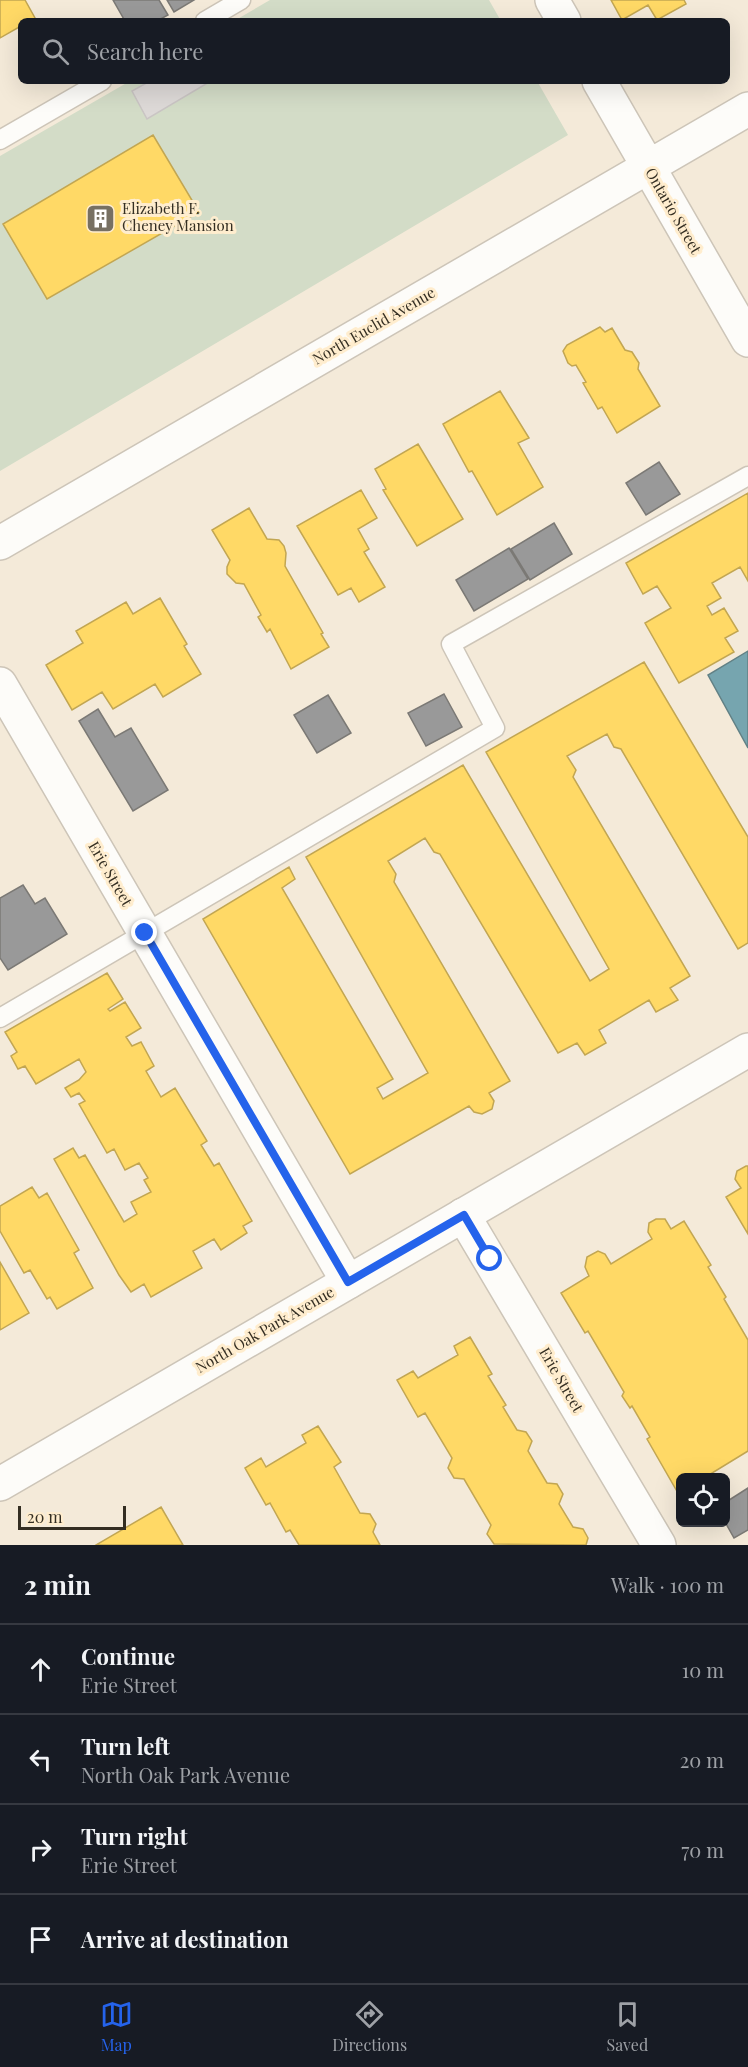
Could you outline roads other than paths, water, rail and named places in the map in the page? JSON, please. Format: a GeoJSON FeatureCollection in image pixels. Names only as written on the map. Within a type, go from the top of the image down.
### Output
{"type":"FeatureCollection","features":[{"type":"Feature","properties":{"kind":"street"},"geometry":{"type":"LineString","coordinates":[[552,0],[562,18]]}},
{"type":"Feature","properties":{"kind":"street","name":"Ontario Street"},"geometry":{"type":"LineString","coordinates":[[600,84],[748,340]]}},
{"type":"Feature","properties":{"kind":"street","name":"North Euclid Avenue"},"geometry":{"type":"LineString","coordinates":[[0,543],[748,109]]}},
{"type":"Feature","properties":{"kind":"street","name":"Erie Street"},"geometry":{"type":"LineString","coordinates":[[0,684],[348,1282]]}},
{"type":"Feature","properties":{"kind":"street","name":"North Oak Park Avenue"},"geometry":{"type":"LineString","coordinates":[[0,1484],[748,1050]]}},
{"type":"Feature","properties":{"kind":"street","name":"Erie Street"},"geometry":{"type":"LineString","coordinates":[[464,1215],[658,1545]]}},
{"type":"Feature","properties":{"kind":"lane"},"geometry":{"type":"LineString","coordinates":[[210,18],[241,0]]}},
{"type":"Feature","properties":{"kind":"lane"},"geometry":{"type":"LineString","coordinates":[[0,140],[97,84]]}},
{"type":"Feature","properties":{"kind":"lane"},"geometry":{"type":"LineString","coordinates":[[0,1017],[495,728],[451,644],[748,476]]}},
{"type":"Feature","properties":{"kind":"place","name":"Elizabeth F. Cheney Mansion"},"geometry":{"type":"Point","coordinates":[101,218]}}]}
